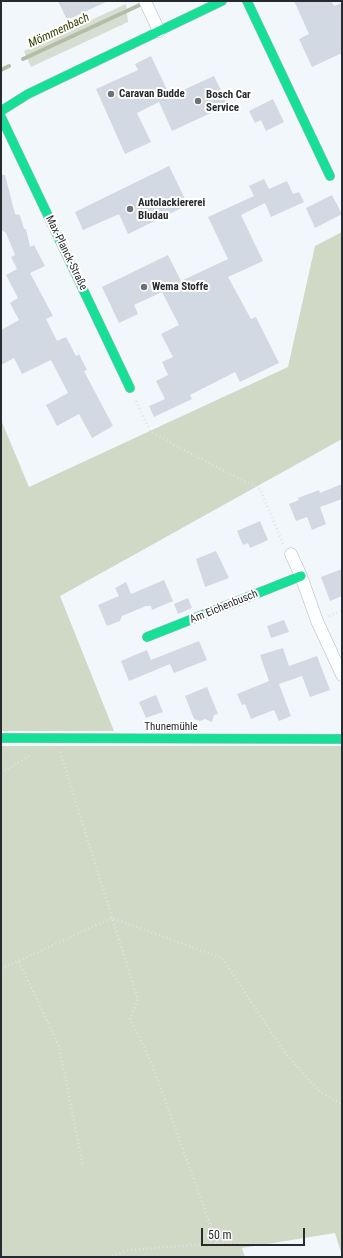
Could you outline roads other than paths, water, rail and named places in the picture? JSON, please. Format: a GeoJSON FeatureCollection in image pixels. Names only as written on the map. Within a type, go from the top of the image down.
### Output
{"type":"FeatureCollection","features":[{"type":"Feature","properties":{"kind":"street"},"geometry":{"type":"LineString","coordinates":[[145,1],[159,31]]}},
{"type":"Feature","properties":{"kind":"street"},"geometry":{"type":"LineString","coordinates":[[1,111],[28,94],[222,1]]}},
{"type":"Feature","properties":{"kind":"street"},"geometry":{"type":"LineString","coordinates":[[247,1],[330,176]]}},
{"type":"Feature","properties":{"kind":"street","name":"Max-Planck-Straße"},"geometry":{"type":"LineString","coordinates":[[1,117],[130,388]]}},
{"type":"Feature","properties":{"kind":"street"},"geometry":{"type":"LineString","coordinates":[[291,554],[301,576],[317,621],[342,675]]}},
{"type":"Feature","properties":{"kind":"street","name":"Am Eichenbusch"},"geometry":{"type":"LineString","coordinates":[[147,637],[301,576]]}},
{"type":"Feature","properties":{"kind":"street","name":"Thunemühle"},"geometry":{"type":"LineString","coordinates":[[1,738],[56,740],[342,739]]}},
{"type":"Feature","properties":{"kind":"waterway","name":"Mömmenbach"},"geometry":{"type":"LineString","coordinates":[[23,59],[144,3]]}},
{"type":"Feature","properties":{"kind":"waterway","name":"Mömmenbach"},"geometry":{"type":"LineString","coordinates":[[1,70],[9,66]]}},
{"type":"Feature","properties":{"kind":"place","name":"Caravan Budde"},"geometry":{"type":"Point","coordinates":[111,94]}},
{"type":"Feature","properties":{"kind":"place","name":"Bosch Car Service"},"geometry":{"type":"Point","coordinates":[198,101]}},
{"type":"Feature","properties":{"kind":"place","name":"Autolackiererei Bludau"},"geometry":{"type":"Point","coordinates":[130,209]}},
{"type":"Feature","properties":{"kind":"place","name":"Wema Stoffe"},"geometry":{"type":"Point","coordinates":[144,287]}}]}
